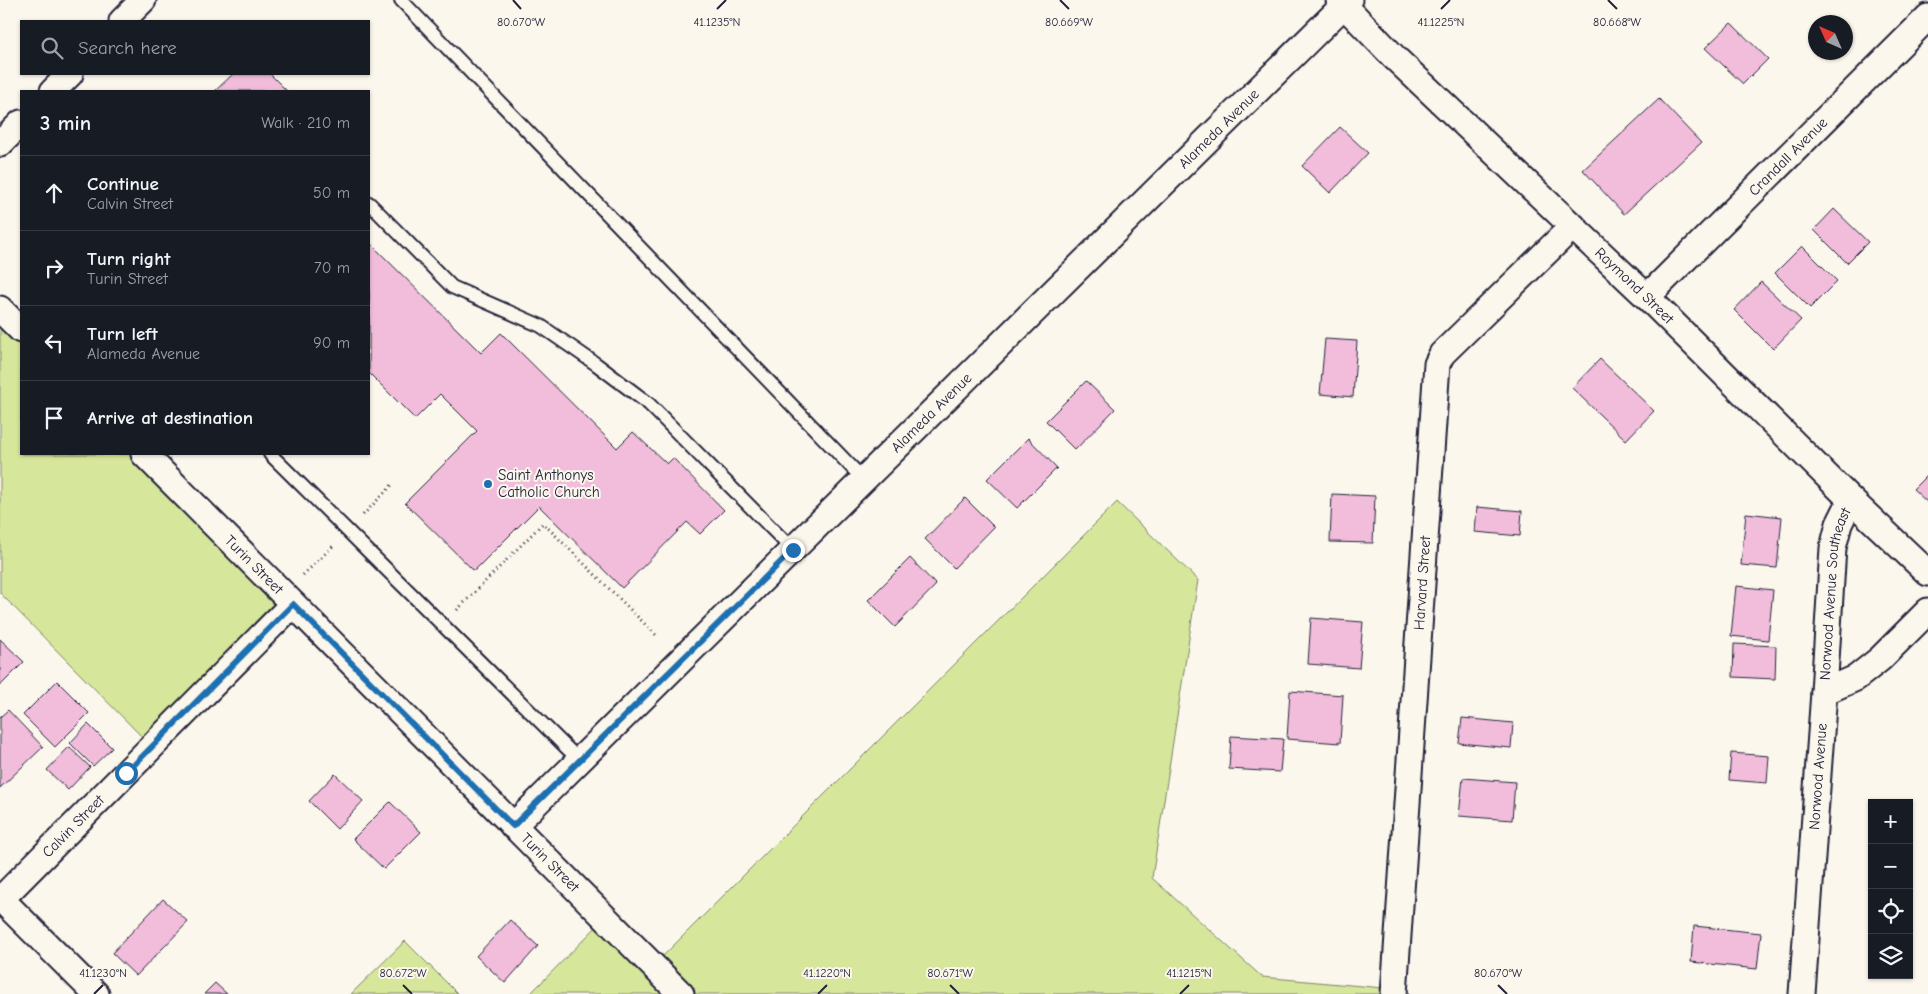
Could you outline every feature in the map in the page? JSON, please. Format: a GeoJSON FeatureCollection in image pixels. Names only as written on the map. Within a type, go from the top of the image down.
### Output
{"type":"FeatureCollection","features":[{"type":"Feature","properties":{"kind":"street"},"geometry":{"type":"LineString","coordinates":[[123,20],[143,0]]}},
{"type":"Feature","properties":{"kind":"street","name":"Alameda Avenue"},"geometry":{"type":"LineString","coordinates":[[513,826],[1344,2]]}},
{"type":"Feature","properties":{"kind":"street","name":"Raymond Street"},"geometry":{"type":"LineString","coordinates":[[1344,2],[1394,57],[1647,297],[1851,500],[1928,573]]}},
{"type":"Feature","properties":{"kind":"street","name":"Crandall Avenue"},"geometry":{"type":"LineString","coordinates":[[1647,297],[1928,17]]}},
{"type":"Feature","properties":{"kind":"street"},"geometry":{"type":"LineString","coordinates":[[53,90],[69,75]]}},
{"type":"Feature","properties":{"kind":"street"},"geometry":{"type":"LineString","coordinates":[[0,144],[20,124]]}},
{"type":"Feature","properties":{"kind":"street","name":"Harvard Street"},"geometry":{"type":"LineString","coordinates":[[1394,994],[1437,364],[1442,354],[1573,226]]}},
{"type":"Feature","properties":{"kind":"street"},"geometry":{"type":"LineString","coordinates":[[0,309],[20,329]]}},
{"type":"Feature","properties":{"kind":"street","name":"Turin Street"},"geometry":{"type":"LineString","coordinates":[[145,455],[681,994]]}},
{"type":"Feature","properties":{"kind":"street","name":"Norwood Avenue Southeast"},"geometry":{"type":"LineString","coordinates":[[1824,692],[1832,548],[1839,524],[1851,500]]}},
{"type":"Feature","properties":{"kind":"street","name":"Calvin Street"},"geometry":{"type":"LineString","coordinates":[[0,899],[293,604]]}},
{"type":"Feature","properties":{"kind":"street"},"geometry":{"type":"LineString","coordinates":[[1824,692],[1856,678],[1880,659],[1928,611]]}},
{"type":"Feature","properties":{"kind":"street","name":"Norwood Avenue"},"geometry":{"type":"LineString","coordinates":[[1802,994],[1824,692]]}},
{"type":"Feature","properties":{"kind":"street"},"geometry":{"type":"LineString","coordinates":[[0,899],[96,994]]}},
{"type":"Feature","properties":{"kind":"lane"},"geometry":{"type":"LineString","coordinates":[[401,0],[864,480]]}},
{"type":"Feature","properties":{"kind":"lane"},"geometry":{"type":"LineString","coordinates":[[370,204],[452,287],[541,326],[649,404],[793,550]]}},
{"type":"Feature","properties":{"kind":"lane"},"geometry":{"type":"LineString","coordinates":[[271,455],[580,761]]}},
{"type":"Feature","properties":{"kind":"path"},"geometry":{"type":"LineString","coordinates":[[370,507],[392,485]]}},
{"type":"Feature","properties":{"kind":"path"},"geometry":{"type":"LineString","coordinates":[[456,610],[544,522],[658,637]]}},
{"type":"Feature","properties":{"kind":"path"},"geometry":{"type":"LineString","coordinates":[[310,568],[333,545]]}},
{"type":"Feature","properties":{"kind":"green space"},"geometry":{"type":"Polygon","coordinates":[[[0,309],[20,329],[20,455],[145,455],[293,604],[152,747],[0,593],[0,309]]]}},
{"type":"Feature","properties":{"kind":"green space"},"geometry":{"type":"Polygon","coordinates":[[[1117,502],[1198,580],[1152,878],[1262,977],[1395,989],[1394,994],[530,994],[605,918],[653,966],[1117,502]]]}},
{"type":"Feature","properties":{"kind":"green space"},"geometry":{"type":"Polygon","coordinates":[[[405,941],[458,994],[351,994],[405,941]]]}},
{"type":"Feature","properties":{"kind":"building"},"geometry":{"type":"Polygon","coordinates":[[[1731,23],[1768,59],[1743,84],[1705,48],[1731,23]]]}},
{"type":"Feature","properties":{"kind":"building"},"geometry":{"type":"Polygon","coordinates":[[[232,75],[271,75],[286,90],[216,90],[232,75]]]}},
{"type":"Feature","properties":{"kind":"building"},"geometry":{"type":"Polygon","coordinates":[[[1659,99],[1701,143],[1624,214],[1583,170],[1659,99]]]}},
{"type":"Feature","properties":{"kind":"building"},"geometry":{"type":"Polygon","coordinates":[[[1340,127],[1368,153],[1330,193],[1302,166],[1340,127]]]}},
{"type":"Feature","properties":{"kind":"building"},"geometry":{"type":"Polygon","coordinates":[[[1834,209],[1868,242],[1847,263],[1814,230],[1834,209]]]}},
{"type":"Feature","properties":{"kind":"building"},"geometry":{"type":"Polygon","coordinates":[[[370,243],[481,353],[501,333],[617,448],[633,432],[667,464],[673,458],[724,510],[700,534],[687,522],[622,588],[539,506],[474,571],[405,503],[477,431],[440,394],[415,419],[370,374],[370,243]]]}},
{"type":"Feature","properties":{"kind":"building"},"geometry":{"type":"Polygon","coordinates":[[[1802,246],[1837,281],[1810,308],[1775,273],[1802,246]]]}},
{"type":"Feature","properties":{"kind":"building"},"geometry":{"type":"Polygon","coordinates":[[[1761,282],[1801,320],[1773,349],[1734,310],[1761,282]]]}},
{"type":"Feature","properties":{"kind":"building"},"geometry":{"type":"Polygon","coordinates":[[[1325,339],[1357,341],[1353,397],[1320,394],[1325,339]]]}},
{"type":"Feature","properties":{"kind":"building"},"geometry":{"type":"Polygon","coordinates":[[[1600,359],[1654,411],[1626,440],[1572,388],[1600,359]]]}},
{"type":"Feature","properties":{"kind":"building"},"geometry":{"type":"Polygon","coordinates":[[[1086,381],[1115,409],[1075,450],[1046,421],[1086,381]]]}},
{"type":"Feature","properties":{"kind":"building"},"geometry":{"type":"Polygon","coordinates":[[[1028,438],[1057,468],[1017,508],[987,479],[1028,438]]]}},
{"type":"Feature","properties":{"kind":"building"},"geometry":{"type":"Polygon","coordinates":[[[1928,474],[1928,503],[1913,489],[1928,474]]]}},
{"type":"Feature","properties":{"kind":"building"},"geometry":{"type":"Polygon","coordinates":[[[1332,494],[1375,496],[1373,543],[1330,542],[1332,494]]]}},
{"type":"Feature","properties":{"kind":"building"},"geometry":{"type":"Polygon","coordinates":[[[965,498],[994,527],[954,568],[925,539],[965,498]]]}},
{"type":"Feature","properties":{"kind":"building"},"geometry":{"type":"Polygon","coordinates":[[[1477,507],[1522,511],[1520,536],[1475,532],[1477,507]]]}},
{"type":"Feature","properties":{"kind":"building"},"geometry":{"type":"Polygon","coordinates":[[[1746,513],[1782,517],[1777,568],[1741,565],[1746,513]]]}},
{"type":"Feature","properties":{"kind":"building"},"geometry":{"type":"Polygon","coordinates":[[[910,558],[936,585],[895,627],[868,600],[910,558]]]}},
{"type":"Feature","properties":{"kind":"building"},"geometry":{"type":"Polygon","coordinates":[[[1736,586],[1773,590],[1768,640],[1731,636],[1736,586]]]}},
{"type":"Feature","properties":{"kind":"building"},"geometry":{"type":"Polygon","coordinates":[[[1311,618],[1363,622],[1359,668],[1308,664],[1311,618]]]}},
{"type":"Feature","properties":{"kind":"building"},"geometry":{"type":"Polygon","coordinates":[[[0,639],[24,662],[0,686],[0,639]]]}},
{"type":"Feature","properties":{"kind":"building"},"geometry":{"type":"Polygon","coordinates":[[[1734,644],[1776,646],[1775,679],[1733,677],[1734,644]]]}},
{"type":"Feature","properties":{"kind":"building"},"geometry":{"type":"Polygon","coordinates":[[[57,681],[89,713],[55,747],[23,715],[57,681]]]}},
{"type":"Feature","properties":{"kind":"building"},"geometry":{"type":"Polygon","coordinates":[[[1290,691],[1343,695],[1340,743],[1287,739],[1290,691]]]}},
{"type":"Feature","properties":{"kind":"building"},"geometry":{"type":"Polygon","coordinates":[[[8,710],[43,747],[0,788],[0,717],[8,710]]]}},
{"type":"Feature","properties":{"kind":"building"},"geometry":{"type":"Polygon","coordinates":[[[1462,718],[1513,723],[1511,748],[1459,743],[1462,718]]]}},
{"type":"Feature","properties":{"kind":"building"},"geometry":{"type":"Polygon","coordinates":[[[88,724],[112,748],[93,766],[70,743],[88,724]]]}},
{"type":"Feature","properties":{"kind":"building"},"geometry":{"type":"Polygon","coordinates":[[[1231,736],[1283,739],[1280,772],[1229,769],[1231,736]]]}},
{"type":"Feature","properties":{"kind":"building"},"geometry":{"type":"Polygon","coordinates":[[[69,747],[90,767],[68,790],[47,770],[69,747]]]}},
{"type":"Feature","properties":{"kind":"building"},"geometry":{"type":"Polygon","coordinates":[[[1731,753],[1769,756],[1767,783],[1729,780],[1731,753]]]}},
{"type":"Feature","properties":{"kind":"building"},"geometry":{"type":"Polygon","coordinates":[[[335,774],[363,801],[337,829],[309,801],[335,774]]]}},
{"type":"Feature","properties":{"kind":"building"},"geometry":{"type":"Polygon","coordinates":[[[1463,778],[1515,782],[1512,820],[1459,816],[1463,778]]]}},
{"type":"Feature","properties":{"kind":"building"},"geometry":{"type":"Polygon","coordinates":[[[390,802],[421,832],[384,869],[353,839],[390,802]]]}},
{"type":"Feature","properties":{"kind":"building"},"geometry":{"type":"Polygon","coordinates":[[[163,899],[188,922],[136,976],[112,953],[163,899]]]}},
{"type":"Feature","properties":{"kind":"building"},"geometry":{"type":"Polygon","coordinates":[[[510,920],[538,946],[505,983],[476,956],[510,920]]]}},
{"type":"Feature","properties":{"kind":"building"},"geometry":{"type":"Polygon","coordinates":[[[1694,926],[1761,933],[1757,969],[1691,962],[1694,926]]]}},
{"type":"Feature","properties":{"kind":"building"},"geometry":{"type":"Polygon","coordinates":[[[215,983],[227,994],[204,994],[215,983]]]}},
{"type":"Feature","properties":{"kind":"place","name":"Saint Anthonys Catholic Church"},"geometry":{"type":"Point","coordinates":[488,484]}},
{"type":"Feature","properties":{"kind":"route"},"geometry":{"type":"LineString","coordinates":[[126,773],[293,604],[513,826],[793,550]]}}]}
